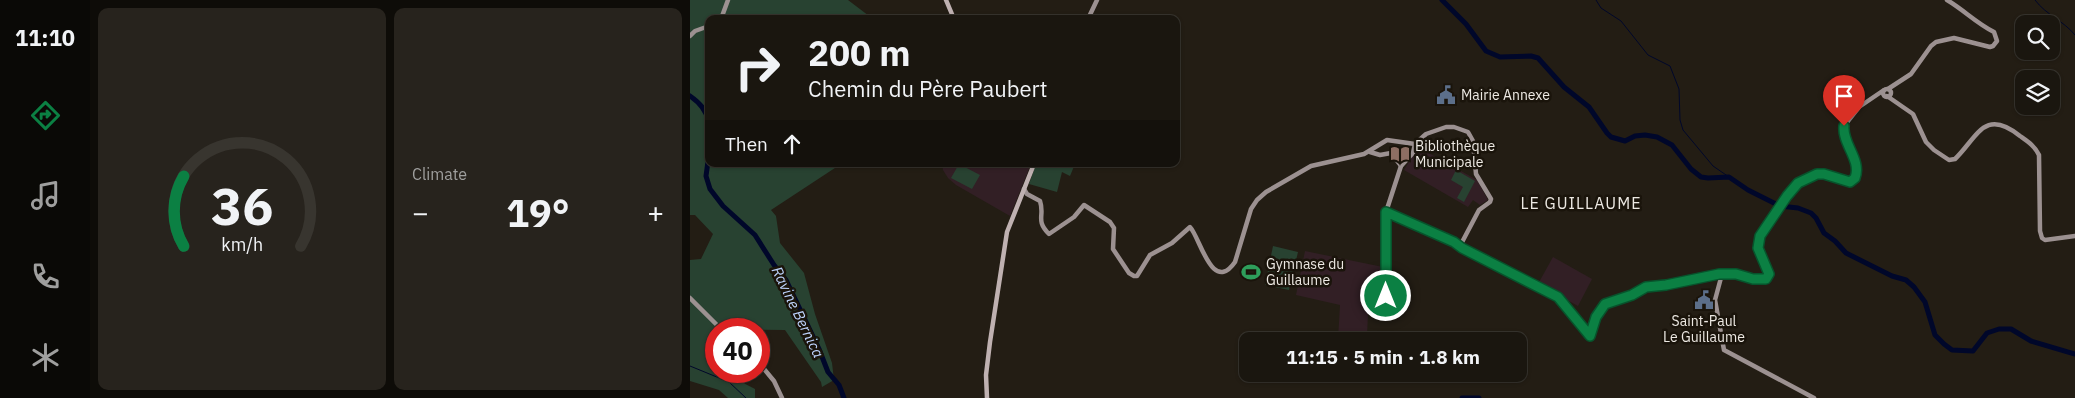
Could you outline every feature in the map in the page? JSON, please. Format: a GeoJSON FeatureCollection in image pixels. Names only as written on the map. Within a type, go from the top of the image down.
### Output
{"type":"FeatureCollection","features":[{"type":"Feature","properties":{"kind":"main road"},"geometry":{"type":"LineString","coordinates":[[722,15],[728,0]]}},
{"type":"Feature","properties":{"kind":"main road"},"geometry":{"type":"LineString","coordinates":[[946,0],[952,15]]}},
{"type":"Feature","properties":{"kind":"main road"},"geometry":{"type":"LineString","coordinates":[[1090,15],[1096,0]]}},
{"type":"Feature","properties":{"kind":"main road"},"geometry":{"type":"LineString","coordinates":[[1386,212],[1460,246],[1558,297],[1590,336],[1596,317],[1607,303],[1632,295],[1646,287],[1722,274],[1736,274],[1760,280],[1768,278],[1769,274],[1759,251],[1760,232],[1798,183],[1817,174],[1824,174],[1845,182],[1853,180],[1856,166],[1845,140],[1844,126],[1860,107],[1887,94],[1894,86],[1911,74],[1936,42],[1954,38],[1990,47],[1996,44],[1994,32],[1978,24],[1967,13],[1947,0]]}},
{"type":"Feature","properties":{"kind":"main road"},"geometry":{"type":"LineString","coordinates":[[690,36],[695,31],[705,27]]}},
{"type":"Feature","properties":{"kind":"main road"},"geometry":{"type":"LineString","coordinates":[[1887,94],[1913,114],[1926,142],[1949,160],[1955,159],[1976,133],[1986,126],[2002,125],[2014,131],[2036,148],[2039,155],[2040,225],[2042,238],[2045,240],[2075,236]]}},
{"type":"Feature","properties":{"kind":"main road"},"geometry":{"type":"LineString","coordinates":[[1386,315],[1386,212],[1401,166],[1413,153],[1415,144],[1426,134],[1451,127],[1460,128],[1468,132],[1473,141],[1476,174],[1491,199],[1490,202],[1479,210],[1460,246]]}},
{"type":"Feature","properties":{"kind":"main road"},"geometry":{"type":"LineString","coordinates":[[1024,189],[1041,203],[1041,226],[1049,234],[1074,217],[1084,204],[1110,222],[1114,228],[1113,249],[1134,276],[1136,276],[1150,255],[1172,243],[1190,227],[1207,262],[1216,270],[1221,271],[1231,268],[1235,262],[1251,209],[1257,200],[1311,166],[1370,152],[1387,140],[1415,144]]}},
{"type":"Feature","properties":{"kind":"main road"},"geometry":{"type":"LineString","coordinates":[[1370,152],[1380,155],[1391,153],[1401,166]]}},
{"type":"Feature","properties":{"kind":"main road"},"geometry":{"type":"LineString","coordinates":[[987,398],[986,375],[1007,232],[1033,167]]}},
{"type":"Feature","properties":{"kind":"main road"},"geometry":{"type":"LineString","coordinates":[[1027,182],[1028,192]]}},
{"type":"Feature","properties":{"kind":"main road"},"geometry":{"type":"LineString","coordinates":[[1021,196],[1028,192]]}},
{"type":"Feature","properties":{"kind":"main road"},"geometry":{"type":"LineString","coordinates":[[1722,274],[1715,302],[1724,350],[1814,398]]}},
{"type":"Feature","properties":{"kind":"main road"},"geometry":{"type":"LineString","coordinates":[[690,298],[710,318]]}},
{"type":"Feature","properties":{"kind":"main road"},"geometry":{"type":"LineString","coordinates":[[770,376],[782,398]]}},
{"type":"Feature","properties":{"kind":"shaded area"},"geometry":{"type":"Polygon","coordinates":[[[1423,139],[1429,143],[1425,151],[1477,180],[1488,200],[1480,205],[1473,200],[1468,207],[1404,170],[1423,139]]]}},
{"type":"Feature","properties":{"kind":"shaded area"},"geometry":{"type":"Polygon","coordinates":[[[942,167],[1030,167],[1010,216],[956,185],[942,167]]]}},
{"type":"Feature","properties":{"kind":"shaded area"},"geometry":{"type":"Polygon","coordinates":[[[1305,251],[1383,267],[1384,316],[1368,314],[1367,332],[1338,332],[1340,305],[1296,295],[1305,251]]]}},
{"type":"Feature","properties":{"kind":"shaded area"},"geometry":{"type":"Polygon","coordinates":[[[1553,257],[1592,279],[1578,306],[1538,284],[1553,257]]]}},
{"type":"Feature","properties":{"kind":"green space"},"geometry":{"type":"Polygon","coordinates":[[[690,0],[848,0],[868,15],[705,15],[705,167],[836,167],[771,210],[776,216],[780,243],[804,273],[815,314],[832,363],[834,380],[822,387],[821,382],[785,330],[770,330],[770,318],[705,318],[705,383],[743,383],[755,389],[755,398],[728,398],[719,390],[690,381],[690,260],[701,259],[713,234],[695,215],[690,215],[690,0]]]}},
{"type":"Feature","properties":{"kind":"green space"},"geometry":{"type":"Polygon","coordinates":[[[957,167],[965,167],[980,175],[972,189],[951,178],[957,167]]]}},
{"type":"Feature","properties":{"kind":"green space"},"geometry":{"type":"Polygon","coordinates":[[[1035,167],[1074,167],[1070,176],[1062,172],[1057,192],[1029,184],[1035,167]]]}},
{"type":"Feature","properties":{"kind":"green space"},"geometry":{"type":"Polygon","coordinates":[[[1456,170],[1475,181],[1464,202],[1457,198],[1463,187],[1451,180],[1456,170]]]}},
{"type":"Feature","properties":{"kind":"green space"},"geometry":{"type":"Polygon","coordinates":[[[1273,246],[1298,252],[1289,290],[1265,285],[1273,246]]]}},
{"type":"Feature","properties":{"kind":"waterway"},"geometry":{"type":"LineString","coordinates":[[1442,0],[1466,24],[1486,51],[1500,57],[1531,56],[1538,58],[1564,87],[1589,107],[1611,137],[1625,141],[1635,136],[1657,137],[1672,145],[1691,169],[1701,177],[1729,177],[1748,190],[1780,206],[1798,208],[1811,213],[1824,233],[1846,253],[1892,276],[1906,280],[1914,287],[1925,302],[1935,335],[1952,350],[1973,351],[1987,333],[1999,329],[2011,329],[2031,341],[2075,354]]}},
{"type":"Feature","properties":{"kind":"waterway"},"geometry":{"type":"LineString","coordinates":[[1596,0],[1601,8],[1621,21],[1648,55],[1670,66],[1679,89],[1680,120],[1683,130],[1713,166],[1729,177]]}},
{"type":"Feature","properties":{"kind":"waterway"},"geometry":{"type":"LineString","coordinates":[[2035,0],[2044,10],[2075,35]]}},
{"type":"Feature","properties":{"kind":"waterway","name":"Ravine Bernica"},"geometry":{"type":"LineString","coordinates":[[690,96],[697,101],[705,112]]}},
{"type":"Feature","properties":{"kind":"waterway","name":"Ravine Bernica"},"geometry":{"type":"LineString","coordinates":[[707,167],[706,176],[710,189],[723,206],[755,235],[786,280],[828,372],[839,385],[844,398]]}},
{"type":"Feature","properties":{"kind":"waterway"},"geometry":{"type":"LineString","coordinates":[[690,366],[729,382],[746,398]]}},
{"type":"Feature","properties":{"kind":"waterway"},"geometry":{"type":"LineString","coordinates":[[1462,398],[1479,398]]}},
{"type":"Feature","properties":{"kind":"place","name":"Mairie Annexe"},"geometry":{"type":"Point","coordinates":[1446,95]}},
{"type":"Feature","properties":{"kind":"place","name":"Bibliothèque Municipale"},"geometry":{"type":"Point","coordinates":[1400,154]}},
{"type":"Feature","properties":{"kind":"place","name":"Gymnase du Guillaume"},"geometry":{"type":"Point","coordinates":[1251,272]}},
{"type":"Feature","properties":{"kind":"place","name":"Saint-Paul Le Guillaume"},"geometry":{"type":"Point","coordinates":[1704,300]}},
{"type":"Feature","properties":{"kind":"district","name":"LE GUILLAUME"},"geometry":{"type":"Point","coordinates":[1581,203]}},
{"type":"Feature","properties":{"kind":"route"},"geometry":{"type":"LineString","coordinates":[[1386,296],[1386,212],[1454,242],[1462,248],[1558,297],[1590,336],[1594,321],[1605,304],[1625,298],[1646,287],[1666,285],[1719,274],[1736,274],[1753,279],[1766,279],[1769,277],[1769,274],[1758,248],[1760,232],[1798,183],[1817,174],[1824,174],[1845,182],[1850,182],[1855,178],[1856,166],[1845,140],[1844,126]]}}]}
